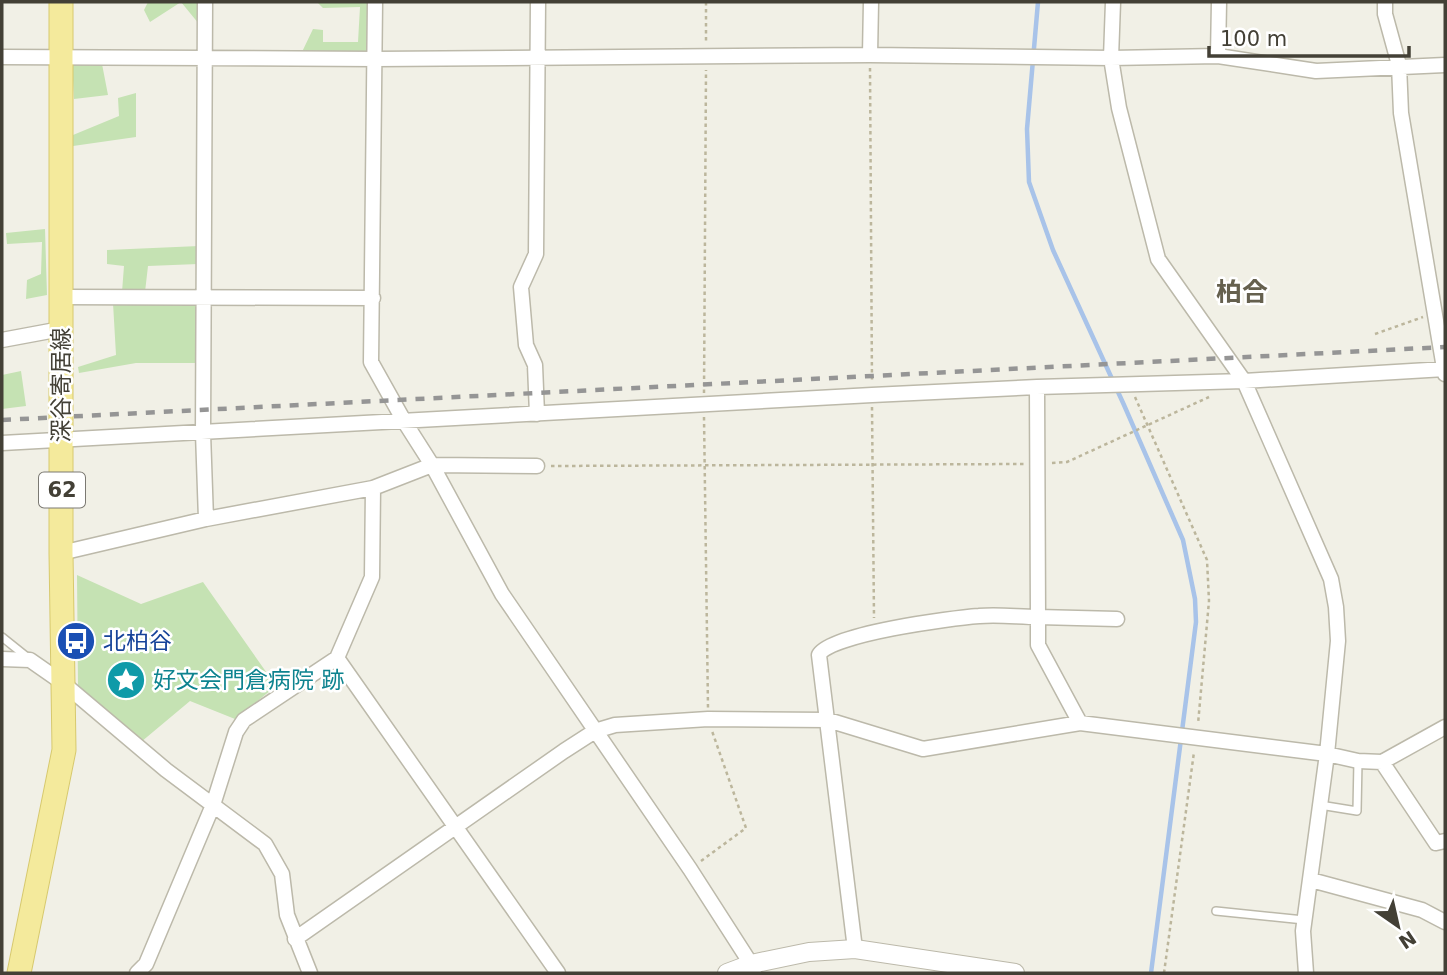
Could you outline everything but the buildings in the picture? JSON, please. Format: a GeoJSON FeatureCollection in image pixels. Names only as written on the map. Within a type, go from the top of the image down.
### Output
{"type":"FeatureCollection","features":[{"type":"Feature","properties":{"kind":"main road","name":"深谷寄居線"},"geometry":{"type":"LineString","coordinates":[[19,973],[64,750],[61,553],[61,2]]}},
{"type":"Feature","properties":{"kind":"street"},"geometry":{"type":"LineString","coordinates":[[205,2],[203,433],[206,519]]}},
{"type":"Feature","properties":{"kind":"street"},"geometry":{"type":"LineString","coordinates":[[375,2],[371,362],[502,594],[690,869],[752,969]]}},
{"type":"Feature","properties":{"kind":"street"},"geometry":{"type":"LineString","coordinates":[[537,414],[535,365],[526,345],[522,287],[536,254],[538,2]]}},
{"type":"Feature","properties":{"kind":"street"},"geometry":{"type":"LineString","coordinates":[[870,55],[871,2]]}},
{"type":"Feature","properties":{"kind":"street"},"geometry":{"type":"LineString","coordinates":[[1113,2],[1111,58],[1119,108],[1158,259],[1244,381],[1331,579],[1338,641],[1327,754],[1304,920],[1306,973]]}},
{"type":"Feature","properties":{"kind":"street"},"geometry":{"type":"LineString","coordinates":[[1218,56],[1219,2]]}},
{"type":"Feature","properties":{"kind":"street"},"geometry":{"type":"LineString","coordinates":[[2,443],[872,395],[1445,371],[1401,113],[1399,65],[1385,14],[1385,2]]}},
{"type":"Feature","properties":{"kind":"street"},"geometry":{"type":"LineString","coordinates":[[2,57],[376,59],[870,55],[1111,58],[1218,56],[1316,71],[1399,65],[1445,65]]}},
{"type":"Feature","properties":{"kind":"street"},"geometry":{"type":"LineString","coordinates":[[61,297],[373,298]]}},
{"type":"Feature","properties":{"kind":"street"},"geometry":{"type":"LineString","coordinates":[[2,340],[61,329]]}},
{"type":"Feature","properties":{"kind":"street"},"geometry":{"type":"LineString","coordinates":[[1037,387],[1038,645],[1080,723]]}},
{"type":"Feature","properties":{"kind":"street"},"geometry":{"type":"LineString","coordinates":[[61,553],[206,519],[373,488],[432,466],[537,466]]}},
{"type":"Feature","properties":{"kind":"street"},"geometry":{"type":"LineString","coordinates":[[138,973],[146,964],[213,805],[236,732],[244,720],[337,658],[372,577],[373,488]]}},
{"type":"Feature","properties":{"kind":"street"},"geometry":{"type":"LineString","coordinates":[[855,949],[819,655],[822,649],[874,632],[980,616],[1117,619]]}},
{"type":"Feature","properties":{"kind":"street"},"geometry":{"type":"LineString","coordinates":[[337,658],[558,973]]}},
{"type":"Feature","properties":{"kind":"street"},"geometry":{"type":"LineString","coordinates":[[2,659],[30,660],[265,844],[282,874],[287,915],[310,973]]}},
{"type":"Feature","properties":{"kind":"street"},"geometry":{"type":"LineString","coordinates":[[295,939],[595,731],[615,724],[708,719],[828,720],[923,749],[1080,723],[1382,762],[1445,727]]}},
{"type":"Feature","properties":{"kind":"street"},"geometry":{"type":"LineString","coordinates":[[1382,762],[1436,843],[1445,841]]}},
{"type":"Feature","properties":{"kind":"street"},"geometry":{"type":"LineString","coordinates":[[1311,880],[1422,910],[1445,922]]}},
{"type":"Feature","properties":{"kind":"street"},"geometry":{"type":"LineString","coordinates":[[727,973],[752,969],[809,952],[855,949],[929,966],[1015,973]]}},
{"type":"Feature","properties":{"kind":"lane"},"geometry":{"type":"LineString","coordinates":[[2,637],[30,660]]}},
{"type":"Feature","properties":{"kind":"lane"},"geometry":{"type":"LineString","coordinates":[[1320,805],[1357,811],[1358,761]]}},
{"type":"Feature","properties":{"kind":"lane"},"geometry":{"type":"LineString","coordinates":[[1216,911],[1304,920]]}},
{"type":"Feature","properties":{"kind":"path"},"geometry":{"type":"LineString","coordinates":[[690,869],[746,828],[708,719],[704,404],[706,2]]}},
{"type":"Feature","properties":{"kind":"path"},"geometry":{"type":"LineString","coordinates":[[870,55],[874,632]]}},
{"type":"Feature","properties":{"kind":"path"},"geometry":{"type":"LineString","coordinates":[[1375,334],[1436,312]]}},
{"type":"Feature","properties":{"kind":"path"},"geometry":{"type":"LineString","coordinates":[[537,466],[1036,464],[1068,461],[1244,381]]}},
{"type":"Feature","properties":{"kind":"path"},"geometry":{"type":"LineString","coordinates":[[1129,384],[1207,561],[1209,601],[1196,738],[1164,973]]}},
{"type":"Feature","properties":{"kind":"green space"},"geometry":{"type":"Polygon","coordinates":[[[148,2],[181,2],[150,22],[144,10],[148,2]]]}},
{"type":"Feature","properties":{"kind":"green space"},"geometry":{"type":"Polygon","coordinates":[[[181,2],[199,2],[199,24],[181,2]]]}},
{"type":"Feature","properties":{"kind":"green space"},"geometry":{"type":"Polygon","coordinates":[[[317,2],[371,2],[372,54],[301,54],[313,29],[323,30],[323,42],[358,42],[360,7],[323,8],[317,2]]]}},
{"type":"Feature","properties":{"kind":"green space"},"geometry":{"type":"Polygon","coordinates":[[[72,62],[102,64],[108,95],[74,99],[72,62]]]}},
{"type":"Feature","properties":{"kind":"green space"},"geometry":{"type":"Polygon","coordinates":[[[136,93],[136,137],[73,146],[73,135],[119,116],[118,98],[136,93]]]}},
{"type":"Feature","properties":{"kind":"green space"},"geometry":{"type":"Polygon","coordinates":[[[45,229],[47,295],[26,299],[27,280],[41,274],[42,242],[7,244],[6,233],[45,229]]]}},
{"type":"Feature","properties":{"kind":"green space"},"geometry":{"type":"Polygon","coordinates":[[[199,246],[198,264],[148,266],[145,292],[122,292],[124,266],[107,264],[107,250],[199,246]]]}},
{"type":"Feature","properties":{"kind":"green space"},"geometry":{"type":"Polygon","coordinates":[[[113,303],[199,306],[199,363],[136,363],[79,373],[78,367],[116,355],[113,303]]]}},
{"type":"Feature","properties":{"kind":"green space"},"geometry":{"type":"Polygon","coordinates":[[[21,371],[26,406],[2,409],[2,375],[21,371]]]}},
{"type":"Feature","properties":{"kind":"green space"},"geometry":{"type":"Polygon","coordinates":[[[77,575],[141,604],[203,582],[276,686],[235,719],[190,701],[141,742],[78,686],[77,575]]]}},
{"type":"Feature","properties":{"kind":"waterway"},"geometry":{"type":"LineString","coordinates":[[1038,2],[1027,129],[1029,182],[1053,250],[1183,540],[1195,599],[1196,622],[1151,973]]}},
{"type":"Feature","properties":{"kind":"railway"},"geometry":{"type":"LineString","coordinates":[[2,420],[1445,347]]}},
{"type":"Feature","properties":{"kind":"place","name":"北柏谷"},"geometry":{"type":"Point","coordinates":[76,641]}},
{"type":"Feature","properties":{"kind":"place","name":"好文会門倉病院 跡"},"geometry":{"type":"Point","coordinates":[126,680]}},
{"type":"Feature","properties":{"kind":"district","name":"柏合"},"geometry":{"type":"Point","coordinates":[1242,292]}}]}
